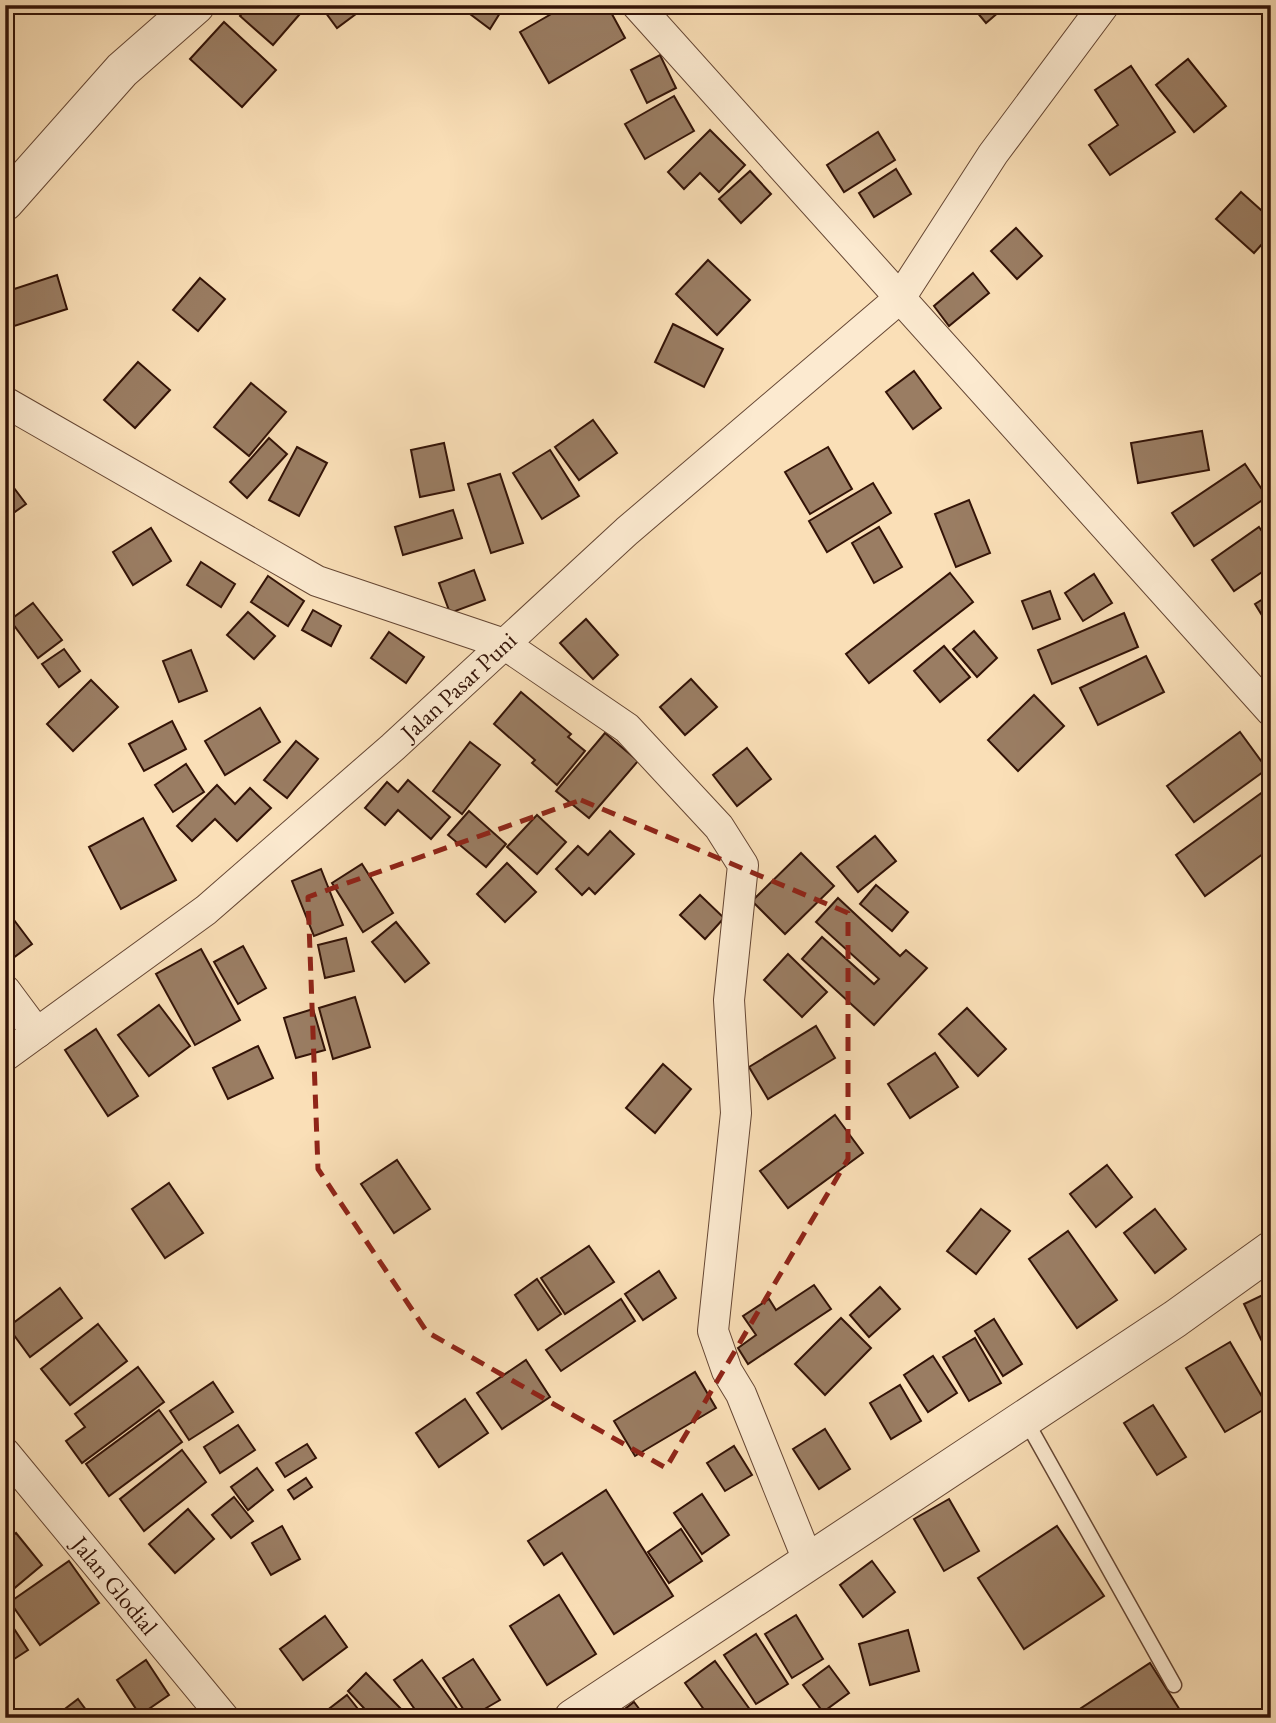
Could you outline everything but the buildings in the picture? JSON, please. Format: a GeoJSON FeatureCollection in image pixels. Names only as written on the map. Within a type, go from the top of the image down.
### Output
{"type":"FeatureCollection","features":[{"type":"Feature","properties":{"kind":"street"},"geometry":{"type":"LineString","coordinates":[[5,202],[122,70],[196,5]]}},
{"type":"Feature","properties":{"kind":"street"},"geometry":{"type":"LineString","coordinates":[[637,5],[1271,711]]}},
{"type":"Feature","properties":{"kind":"street","name":"Jalan Pasar Puni"},"geometry":{"type":"LineString","coordinates":[[5,1056],[206,911],[393,747],[627,531],[900,298],[993,154],[1104,5]]}},
{"type":"Feature","properties":{"kind":"street"},"geometry":{"type":"LineString","coordinates":[[5,402],[317,581],[504,644],[627,728],[719,827],[743,865],[729,1000],[736,1113],[713,1331],[727,1371],[741,1394],[809,1563]]}},
{"type":"Feature","properties":{"kind":"street"},"geometry":{"type":"LineString","coordinates":[[5,990],[37,1032]]}},
{"type":"Feature","properties":{"kind":"street"},"geometry":{"type":"LineString","coordinates":[[573,1718],[1175,1319],[1271,1250]]}},
{"type":"Feature","properties":{"kind":"street","name":"Jalan Glodial"},"geometry":{"type":"LineString","coordinates":[[5,1453],[224,1718]]}},
{"type":"Feature","properties":{"kind":"lane"},"geometry":{"type":"LineString","coordinates":[[1025,1419],[1174,1685]]}},
{"type":"Feature","properties":{"kind":"highlighted area"},"geometry":{"type":"Polygon","coordinates":[[[581,800],[848,913],[848,1159],[666,1468],[427,1332],[318,1169],[308,897],[581,800]]]}}]}
